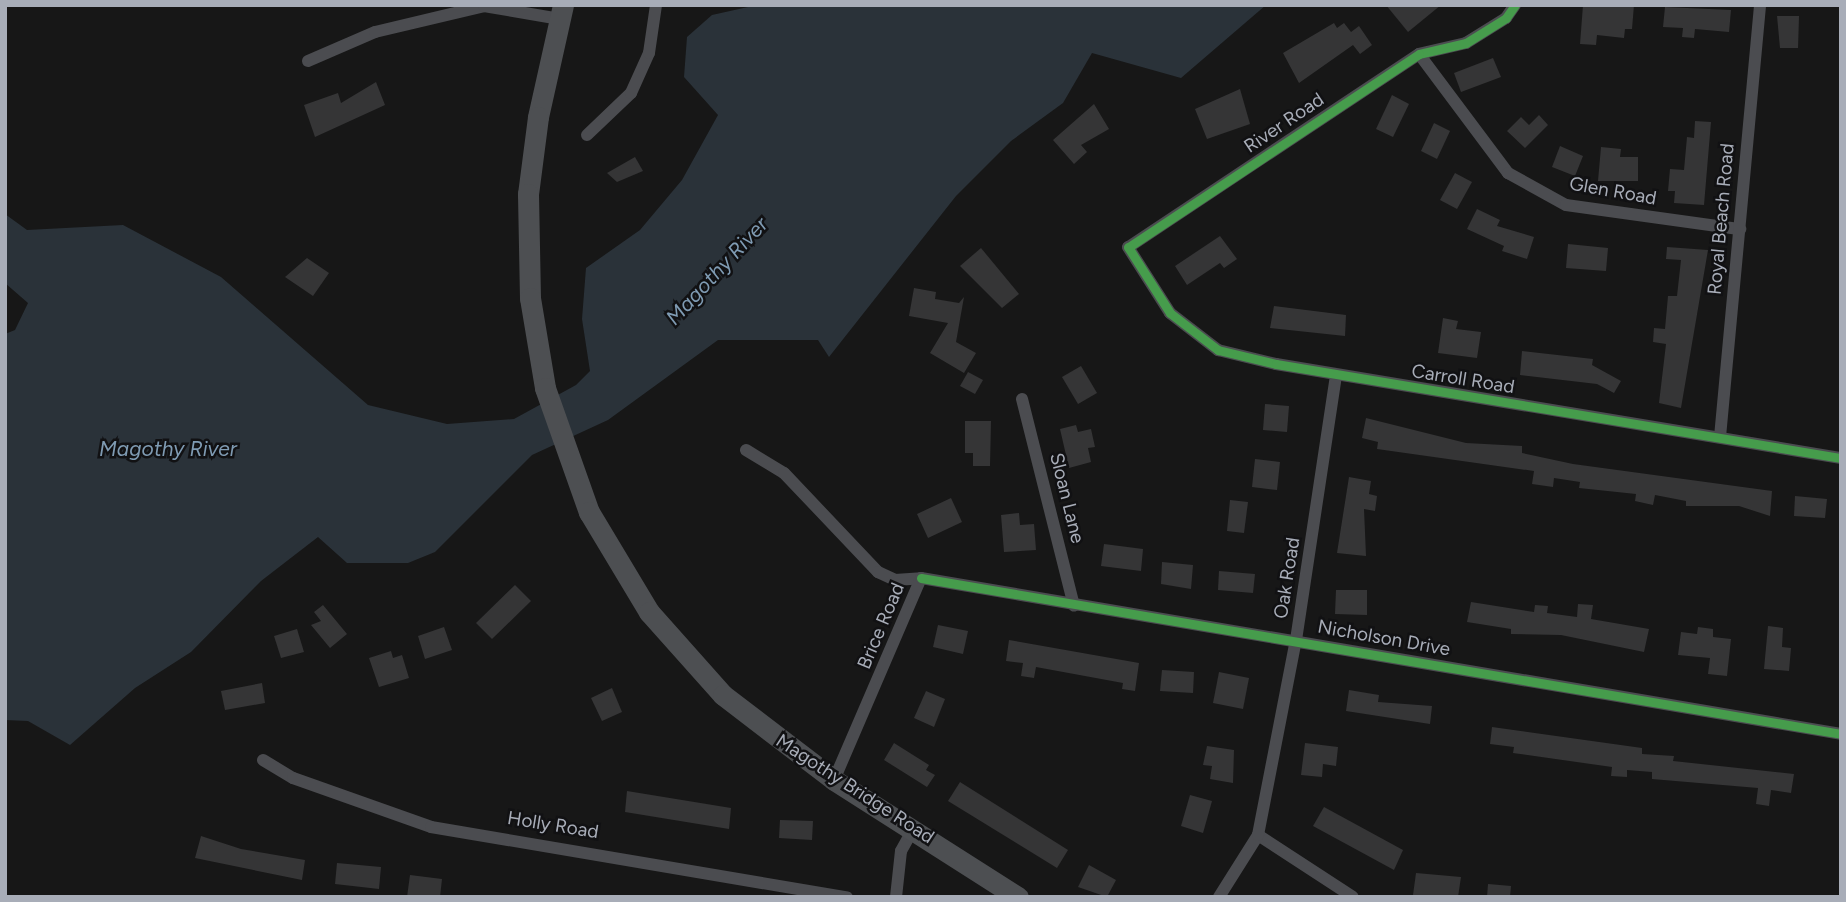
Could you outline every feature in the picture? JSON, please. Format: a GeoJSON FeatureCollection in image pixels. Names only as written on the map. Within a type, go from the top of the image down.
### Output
{"type":"FeatureCollection","features":[{"type":"Feature","properties":{"kind":"main road","name":"Magothy Bridge Road"},"geometry":{"type":"LineString","coordinates":[[562,12],[538,117],[528,194],[530,298],[545,388],[571,464],[610,547],[681,653],[732,703],[834,780],[914,828],[1018,897]]}},
{"type":"Feature","properties":{"kind":"street"},"geometry":{"type":"LineString","coordinates":[[587,135],[631,93],[649,53],[656,5]]}},
{"type":"Feature","properties":{"kind":"street","name":"River Road"},"geometry":{"type":"LineString","coordinates":[[1128,247],[1419,54],[1466,43],[1506,18],[1515,5]]}},
{"type":"Feature","properties":{"kind":"street","name":"Royal Beach Road"},"geometry":{"type":"LineString","coordinates":[[1720,437],[1760,5]]}},
{"type":"Feature","properties":{"kind":"street"},"geometry":{"type":"LineString","coordinates":[[308,61],[375,32],[484,6],[562,12]]}},
{"type":"Feature","properties":{"kind":"street","name":"Glen Road"},"geometry":{"type":"LineString","coordinates":[[1419,54],[1508,173],[1566,205],[1740,229]]}},
{"type":"Feature","properties":{"kind":"street","name":"Carroll Road"},"geometry":{"type":"LineString","coordinates":[[1128,247],[1170,313],[1218,350],[1336,376],[1841,458]]}},
{"type":"Feature","properties":{"kind":"street","name":"Oak Road"},"geometry":{"type":"LineString","coordinates":[[1219,897],[1258,835],[1296,640],[1336,376]]}},
{"type":"Feature","properties":{"kind":"street","name":"Sloan Lane"},"geometry":{"type":"LineString","coordinates":[[1023,399],[1074,606]]}},
{"type":"Feature","properties":{"kind":"street","name":"Brice Road"},"geometry":{"type":"LineString","coordinates":[[746,450],[784,472],[878,572],[895,580],[921,578],[834,780]]}},
{"type":"Feature","properties":{"kind":"street","name":"Nicholson Drive"},"geometry":{"type":"LineString","coordinates":[[921,578],[1841,734]]}},
{"type":"Feature","properties":{"kind":"street","name":"Holly Road"},"geometry":{"type":"LineString","coordinates":[[263,760],[293,778],[431,827],[847,897]]}},
{"type":"Feature","properties":{"kind":"street"},"geometry":{"type":"LineString","coordinates":[[896,897],[901,851],[914,828]]}},
{"type":"Feature","properties":{"kind":"street"},"geometry":{"type":"LineString","coordinates":[[1258,835],[1353,897]]}},
{"type":"Feature","properties":{"kind":"water","name":"Magothy River"},"geometry":{"type":"Polygon","coordinates":[[[757,5],[1266,5],[1181,78],[1092,53],[1063,103],[1011,141],[956,196],[829,357],[818,340],[718,340],[608,420],[532,455],[435,552],[408,563],[347,563],[318,537],[261,581],[191,652],[135,688],[70,745],[28,721],[5,720],[5,334],[15,330],[28,303],[5,283],[5,214],[27,230],[123,225],[221,277],[368,405],[447,424],[514,419],[576,385],[590,371],[582,319],[586,268],[640,230],[682,180],[718,115],[684,77],[687,37],[712,15],[757,5]]]}},
{"type":"Feature","properties":{"kind":"building"},"geometry":{"type":"Polygon","coordinates":[[[1386,5],[1441,5],[1408,32],[1386,5]]]}},
{"type":"Feature","properties":{"kind":"building"},"geometry":{"type":"Polygon","coordinates":[[[1583,5],[1634,5],[1632,29],[1625,29],[1624,38],[1597,35],[1596,45],[1580,44],[1583,5]]]}},
{"type":"Feature","properties":{"kind":"building"},"geometry":{"type":"Polygon","coordinates":[[[1665,7],[1731,10],[1729,32],[1695,29],[1694,38],[1682,37],[1683,28],[1663,27],[1665,7]]]}},
{"type":"Feature","properties":{"kind":"building"},"geometry":{"type":"Polygon","coordinates":[[[1777,16],[1799,16],[1798,48],[1780,48],[1777,16]]]}},
{"type":"Feature","properties":{"kind":"building"},"geometry":{"type":"Polygon","coordinates":[[[1334,23],[1337,28],[1344,23],[1351,32],[1359,26],[1372,45],[1360,54],[1353,45],[1299,83],[1283,53],[1334,23]]]}},
{"type":"Feature","properties":{"kind":"building"},"geometry":{"type":"Polygon","coordinates":[[[1493,58],[1501,77],[1461,92],[1454,73],[1493,58]]]}},
{"type":"Feature","properties":{"kind":"building"},"geometry":{"type":"Polygon","coordinates":[[[376,82],[385,105],[315,137],[304,105],[338,93],[341,103],[376,82]]]}},
{"type":"Feature","properties":{"kind":"building"},"geometry":{"type":"Polygon","coordinates":[[[1240,89],[1250,124],[1207,139],[1195,109],[1240,89]]]}},
{"type":"Feature","properties":{"kind":"building"},"geometry":{"type":"Polygon","coordinates":[[[1392,95],[1409,104],[1393,137],[1376,129],[1392,95]]]}},
{"type":"Feature","properties":{"kind":"building"},"geometry":{"type":"Polygon","coordinates":[[[1094,104],[1109,129],[1081,145],[1087,152],[1074,164],[1053,140],[1094,104]]]}},
{"type":"Feature","properties":{"kind":"building"},"geometry":{"type":"Polygon","coordinates":[[[1539,115],[1548,125],[1525,148],[1507,131],[1521,117],[1529,125],[1539,115]]]}},
{"type":"Feature","properties":{"kind":"building"},"geometry":{"type":"Polygon","coordinates":[[[1695,121],[1711,122],[1704,205],[1674,203],[1675,191],[1668,191],[1670,169],[1684,170],[1687,137],[1694,138],[1695,121]]]}},
{"type":"Feature","properties":{"kind":"building"},"geometry":{"type":"Polygon","coordinates":[[[1434,123],[1450,131],[1437,159],[1421,151],[1434,123]]]}},
{"type":"Feature","properties":{"kind":"building"},"geometry":{"type":"Polygon","coordinates":[[[1560,146],[1583,156],[1575,176],[1552,167],[1560,146]]]}},
{"type":"Feature","properties":{"kind":"building"},"geometry":{"type":"Polygon","coordinates":[[[1601,147],[1621,149],[1620,157],[1638,157],[1638,181],[1598,181],[1601,147]]]}},
{"type":"Feature","properties":{"kind":"building"},"geometry":{"type":"Polygon","coordinates":[[[635,157],[643,171],[617,182],[607,173],[635,157]]]}},
{"type":"Feature","properties":{"kind":"building"},"geometry":{"type":"Polygon","coordinates":[[[1455,173],[1472,182],[1457,209],[1440,200],[1455,173]]]}},
{"type":"Feature","properties":{"kind":"building"},"geometry":{"type":"Polygon","coordinates":[[[1477,209],[1500,220],[1497,226],[1534,237],[1527,259],[1502,251],[1504,246],[1467,229],[1477,209]]]}},
{"type":"Feature","properties":{"kind":"building"},"geometry":{"type":"Polygon","coordinates":[[[1220,236],[1237,259],[1224,268],[1220,263],[1187,285],[1175,266],[1220,236]]]}},
{"type":"Feature","properties":{"kind":"building"},"geometry":{"type":"Polygon","coordinates":[[[1568,244],[1608,248],[1606,271],[1566,268],[1568,244]]]}},
{"type":"Feature","properties":{"kind":"building"},"geometry":{"type":"Polygon","coordinates":[[[1667,247],[1708,250],[1681,408],[1659,403],[1666,344],[1653,342],[1654,328],[1665,329],[1668,296],[1677,296],[1681,260],[1666,259],[1667,247]]]}},
{"type":"Feature","properties":{"kind":"building"},"geometry":{"type":"Polygon","coordinates":[[[981,248],[1019,294],[1002,308],[960,266],[981,248]]]}},
{"type":"Feature","properties":{"kind":"building"},"geometry":{"type":"Polygon","coordinates":[[[307,258],[329,273],[313,296],[285,277],[307,258]]]}},
{"type":"Feature","properties":{"kind":"building"},"geometry":{"type":"Polygon","coordinates":[[[914,288],[936,292],[935,299],[959,303],[964,297],[956,342],[976,353],[964,373],[930,353],[948,323],[909,316],[914,288]]]}},
{"type":"Feature","properties":{"kind":"building"},"geometry":{"type":"Polygon","coordinates":[[[1274,306],[1346,315],[1345,336],[1270,328],[1274,306]]]}},
{"type":"Feature","properties":{"kind":"building"},"geometry":{"type":"Polygon","coordinates":[[[1443,318],[1458,321],[1456,329],[1481,332],[1477,358],[1438,353],[1443,318]]]}},
{"type":"Feature","properties":{"kind":"building"},"geometry":{"type":"Polygon","coordinates":[[[1522,351],[1593,359],[1592,365],[1621,381],[1614,393],[1597,384],[1520,375],[1522,351]]]}},
{"type":"Feature","properties":{"kind":"building"},"geometry":{"type":"Polygon","coordinates":[[[1081,366],[1097,393],[1078,404],[1062,377],[1081,366]]]}},
{"type":"Feature","properties":{"kind":"building"},"geometry":{"type":"Polygon","coordinates":[[[968,372],[983,380],[975,394],[960,386],[968,372]]]}},
{"type":"Feature","properties":{"kind":"building"},"geometry":{"type":"Polygon","coordinates":[[[1265,404],[1289,406],[1287,432],[1263,430],[1265,404]]]}},
{"type":"Feature","properties":{"kind":"building"},"geometry":{"type":"Polygon","coordinates":[[[1366,418],[1466,443],[1522,446],[1522,453],[1573,464],[1772,491],[1770,516],[1739,506],[1686,506],[1686,501],[1655,495],[1653,505],[1635,501],[1636,494],[1579,488],[1580,482],[1554,478],[1553,487],[1532,484],[1534,471],[1377,449],[1378,442],[1362,438],[1366,418]]]}},
{"type":"Feature","properties":{"kind":"building"},"geometry":{"type":"Polygon","coordinates":[[[965,421],[991,421],[990,466],[973,466],[973,453],[965,453],[965,421]]]}},
{"type":"Feature","properties":{"kind":"building"},"geometry":{"type":"Polygon","coordinates":[[[1076,425],[1078,432],[1091,429],[1095,447],[1088,448],[1091,462],[1069,468],[1060,429],[1076,425]]]}},
{"type":"Feature","properties":{"kind":"building"},"geometry":{"type":"Polygon","coordinates":[[[1255,459],[1280,462],[1277,490],[1252,487],[1255,459]]]}},
{"type":"Feature","properties":{"kind":"building"},"geometry":{"type":"Polygon","coordinates":[[[1349,477],[1371,481],[1369,494],[1377,496],[1375,511],[1364,509],[1366,556],[1337,553],[1349,477]]]}},
{"type":"Feature","properties":{"kind":"building"},"geometry":{"type":"Polygon","coordinates":[[[1795,496],[1827,499],[1825,518],[1794,516],[1795,496]]]}},
{"type":"Feature","properties":{"kind":"building"},"geometry":{"type":"Polygon","coordinates":[[[951,498],[962,522],[928,538],[917,514],[951,498]]]}},
{"type":"Feature","properties":{"kind":"building"},"geometry":{"type":"Polygon","coordinates":[[[1230,500],[1248,502],[1244,533],[1227,531],[1230,500]]]}},
{"type":"Feature","properties":{"kind":"building"},"geometry":{"type":"Polygon","coordinates":[[[1019,513],[1020,525],[1034,524],[1036,550],[1004,552],[1001,515],[1019,513]]]}},
{"type":"Feature","properties":{"kind":"building"},"geometry":{"type":"Polygon","coordinates":[[[1104,544],[1143,549],[1141,571],[1101,566],[1104,544]]]}},
{"type":"Feature","properties":{"kind":"building"},"geometry":{"type":"Polygon","coordinates":[[[1162,562],[1193,565],[1191,589],[1161,584],[1162,562]]]}},
{"type":"Feature","properties":{"kind":"building"},"geometry":{"type":"Polygon","coordinates":[[[1219,571],[1255,574],[1253,593],[1218,590],[1219,571]]]}},
{"type":"Feature","properties":{"kind":"building"},"geometry":{"type":"Polygon","coordinates":[[[515,585],[531,601],[492,639],[476,623],[515,585]]]}},
{"type":"Feature","properties":{"kind":"building"},"geometry":{"type":"Polygon","coordinates":[[[1336,590],[1367,590],[1367,615],[1335,614],[1336,590]]]}},
{"type":"Feature","properties":{"kind":"building"},"geometry":{"type":"Polygon","coordinates":[[[1471,602],[1534,612],[1535,605],[1548,606],[1547,613],[1577,617],[1578,604],[1593,605],[1591,619],[1649,629],[1644,652],[1561,635],[1511,634],[1511,629],[1467,622],[1471,602]]]}},
{"type":"Feature","properties":{"kind":"building"},"geometry":{"type":"Polygon","coordinates":[[[323,605],[347,634],[330,648],[311,625],[321,621],[314,612],[323,605]]]}},
{"type":"Feature","properties":{"kind":"building"},"geometry":{"type":"Polygon","coordinates":[[[938,625],[968,631],[963,654],[933,647],[938,625]]]}},
{"type":"Feature","properties":{"kind":"building"},"geometry":{"type":"Polygon","coordinates":[[[1768,626],[1783,628],[1782,647],[1791,648],[1789,671],[1764,669],[1768,626]]]}},
{"type":"Feature","properties":{"kind":"building"},"geometry":{"type":"Polygon","coordinates":[[[444,627],[452,650],[425,659],[418,636],[444,627]]]}},
{"type":"Feature","properties":{"kind":"building"},"geometry":{"type":"Polygon","coordinates":[[[1698,627],[1713,629],[1713,637],[1731,639],[1727,676],[1708,674],[1710,658],[1678,655],[1681,632],[1697,634],[1698,627]]]}},
{"type":"Feature","properties":{"kind":"building"},"geometry":{"type":"Polygon","coordinates":[[[297,629],[304,652],[281,658],[274,636],[297,629]]]}},
{"type":"Feature","properties":{"kind":"building"},"geometry":{"type":"Polygon","coordinates":[[[1009,640],[1139,663],[1135,691],[1122,689],[1123,683],[1036,667],[1034,678],[1021,676],[1023,663],[1006,661],[1009,640]]]}},
{"type":"Feature","properties":{"kind":"building"},"geometry":{"type":"Polygon","coordinates":[[[391,651],[393,658],[402,655],[409,678],[379,687],[369,658],[391,651]]]}},
{"type":"Feature","properties":{"kind":"building"},"geometry":{"type":"Polygon","coordinates":[[[1162,670],[1194,672],[1193,693],[1160,691],[1162,670]]]}},
{"type":"Feature","properties":{"kind":"building"},"geometry":{"type":"Polygon","coordinates":[[[1219,672],[1249,678],[1243,709],[1213,703],[1219,672]]]}},
{"type":"Feature","properties":{"kind":"building"},"geometry":{"type":"Polygon","coordinates":[[[262,683],[265,703],[225,710],[221,691],[262,683]]]}},
{"type":"Feature","properties":{"kind":"building"},"geometry":{"type":"Polygon","coordinates":[[[612,688],[622,712],[602,721],[591,698],[612,688]]]}},
{"type":"Feature","properties":{"kind":"building"},"geometry":{"type":"Polygon","coordinates":[[[1349,690],[1379,695],[1378,702],[1432,706],[1430,724],[1346,711],[1349,690]]]}},
{"type":"Feature","properties":{"kind":"building"},"geometry":{"type":"Polygon","coordinates":[[[926,691],[945,699],[934,727],[914,718],[926,691]]]}},
{"type":"Feature","properties":{"kind":"building"},"geometry":{"type":"Polygon","coordinates":[[[1492,727],[1642,748],[1642,754],[1674,756],[1673,761],[1794,774],[1791,793],[1771,790],[1769,806],[1756,804],[1758,788],[1652,779],[1652,772],[1627,770],[1627,777],[1611,776],[1612,767],[1513,753],[1514,747],[1490,744],[1492,727]]]}},
{"type":"Feature","properties":{"kind":"building"},"geometry":{"type":"Polygon","coordinates":[[[894,743],[929,765],[926,770],[935,775],[927,787],[884,760],[894,743]]]}},
{"type":"Feature","properties":{"kind":"building"},"geometry":{"type":"Polygon","coordinates":[[[1305,743],[1338,747],[1336,766],[1323,764],[1322,777],[1301,775],[1305,743]]]}},
{"type":"Feature","properties":{"kind":"building"},"geometry":{"type":"Polygon","coordinates":[[[1207,746],[1234,750],[1233,783],[1210,779],[1212,766],[1203,765],[1207,746]]]}},
{"type":"Feature","properties":{"kind":"building"},"geometry":{"type":"Polygon","coordinates":[[[960,782],[1068,850],[1057,868],[948,801],[960,782]]]}},
{"type":"Feature","properties":{"kind":"building"},"geometry":{"type":"Polygon","coordinates":[[[627,791],[731,808],[729,829],[625,812],[627,791]]]}},
{"type":"Feature","properties":{"kind":"building"},"geometry":{"type":"Polygon","coordinates":[[[1190,795],[1212,801],[1203,833],[1181,826],[1190,795]]]}},
{"type":"Feature","properties":{"kind":"building"},"geometry":{"type":"Polygon","coordinates":[[[1324,807],[1403,850],[1394,870],[1313,826],[1324,807]]]}},
{"type":"Feature","properties":{"kind":"building"},"geometry":{"type":"Polygon","coordinates":[[[780,820],[813,821],[812,840],[779,838],[780,820]]]}},
{"type":"Feature","properties":{"kind":"building"},"geometry":{"type":"Polygon","coordinates":[[[201,836],[241,849],[305,860],[302,880],[195,858],[201,836]]]}},
{"type":"Feature","properties":{"kind":"building"},"geometry":{"type":"Polygon","coordinates":[[[337,863],[381,867],[379,889],[335,884],[337,863]]]}},
{"type":"Feature","properties":{"kind":"building"},"geometry":{"type":"Polygon","coordinates":[[[1089,865],[1116,880],[1107,897],[1078,887],[1089,865]]]}},
{"type":"Feature","properties":{"kind":"building"},"geometry":{"type":"Polygon","coordinates":[[[1416,873],[1461,877],[1458,897],[1413,895],[1416,873]]]}},
{"type":"Feature","properties":{"kind":"building"},"geometry":{"type":"Polygon","coordinates":[[[410,875],[442,879],[440,897],[407,897],[410,875]]]}},
{"type":"Feature","properties":{"kind":"building"},"geometry":{"type":"Polygon","coordinates":[[[1488,884],[1511,886],[1510,897],[1487,897],[1488,884]]]}},
{"type":"Feature","properties":{"kind":"cycle path"},"geometry":{"type":"LineString","coordinates":[[1515,5],[1506,18],[1466,43],[1419,54],[1128,247],[1170,313],[1218,350],[1276,364],[1841,458]]}},
{"type":"Feature","properties":{"kind":"cycle path"},"geometry":{"type":"LineString","coordinates":[[921,578],[1841,734]]}}]}
